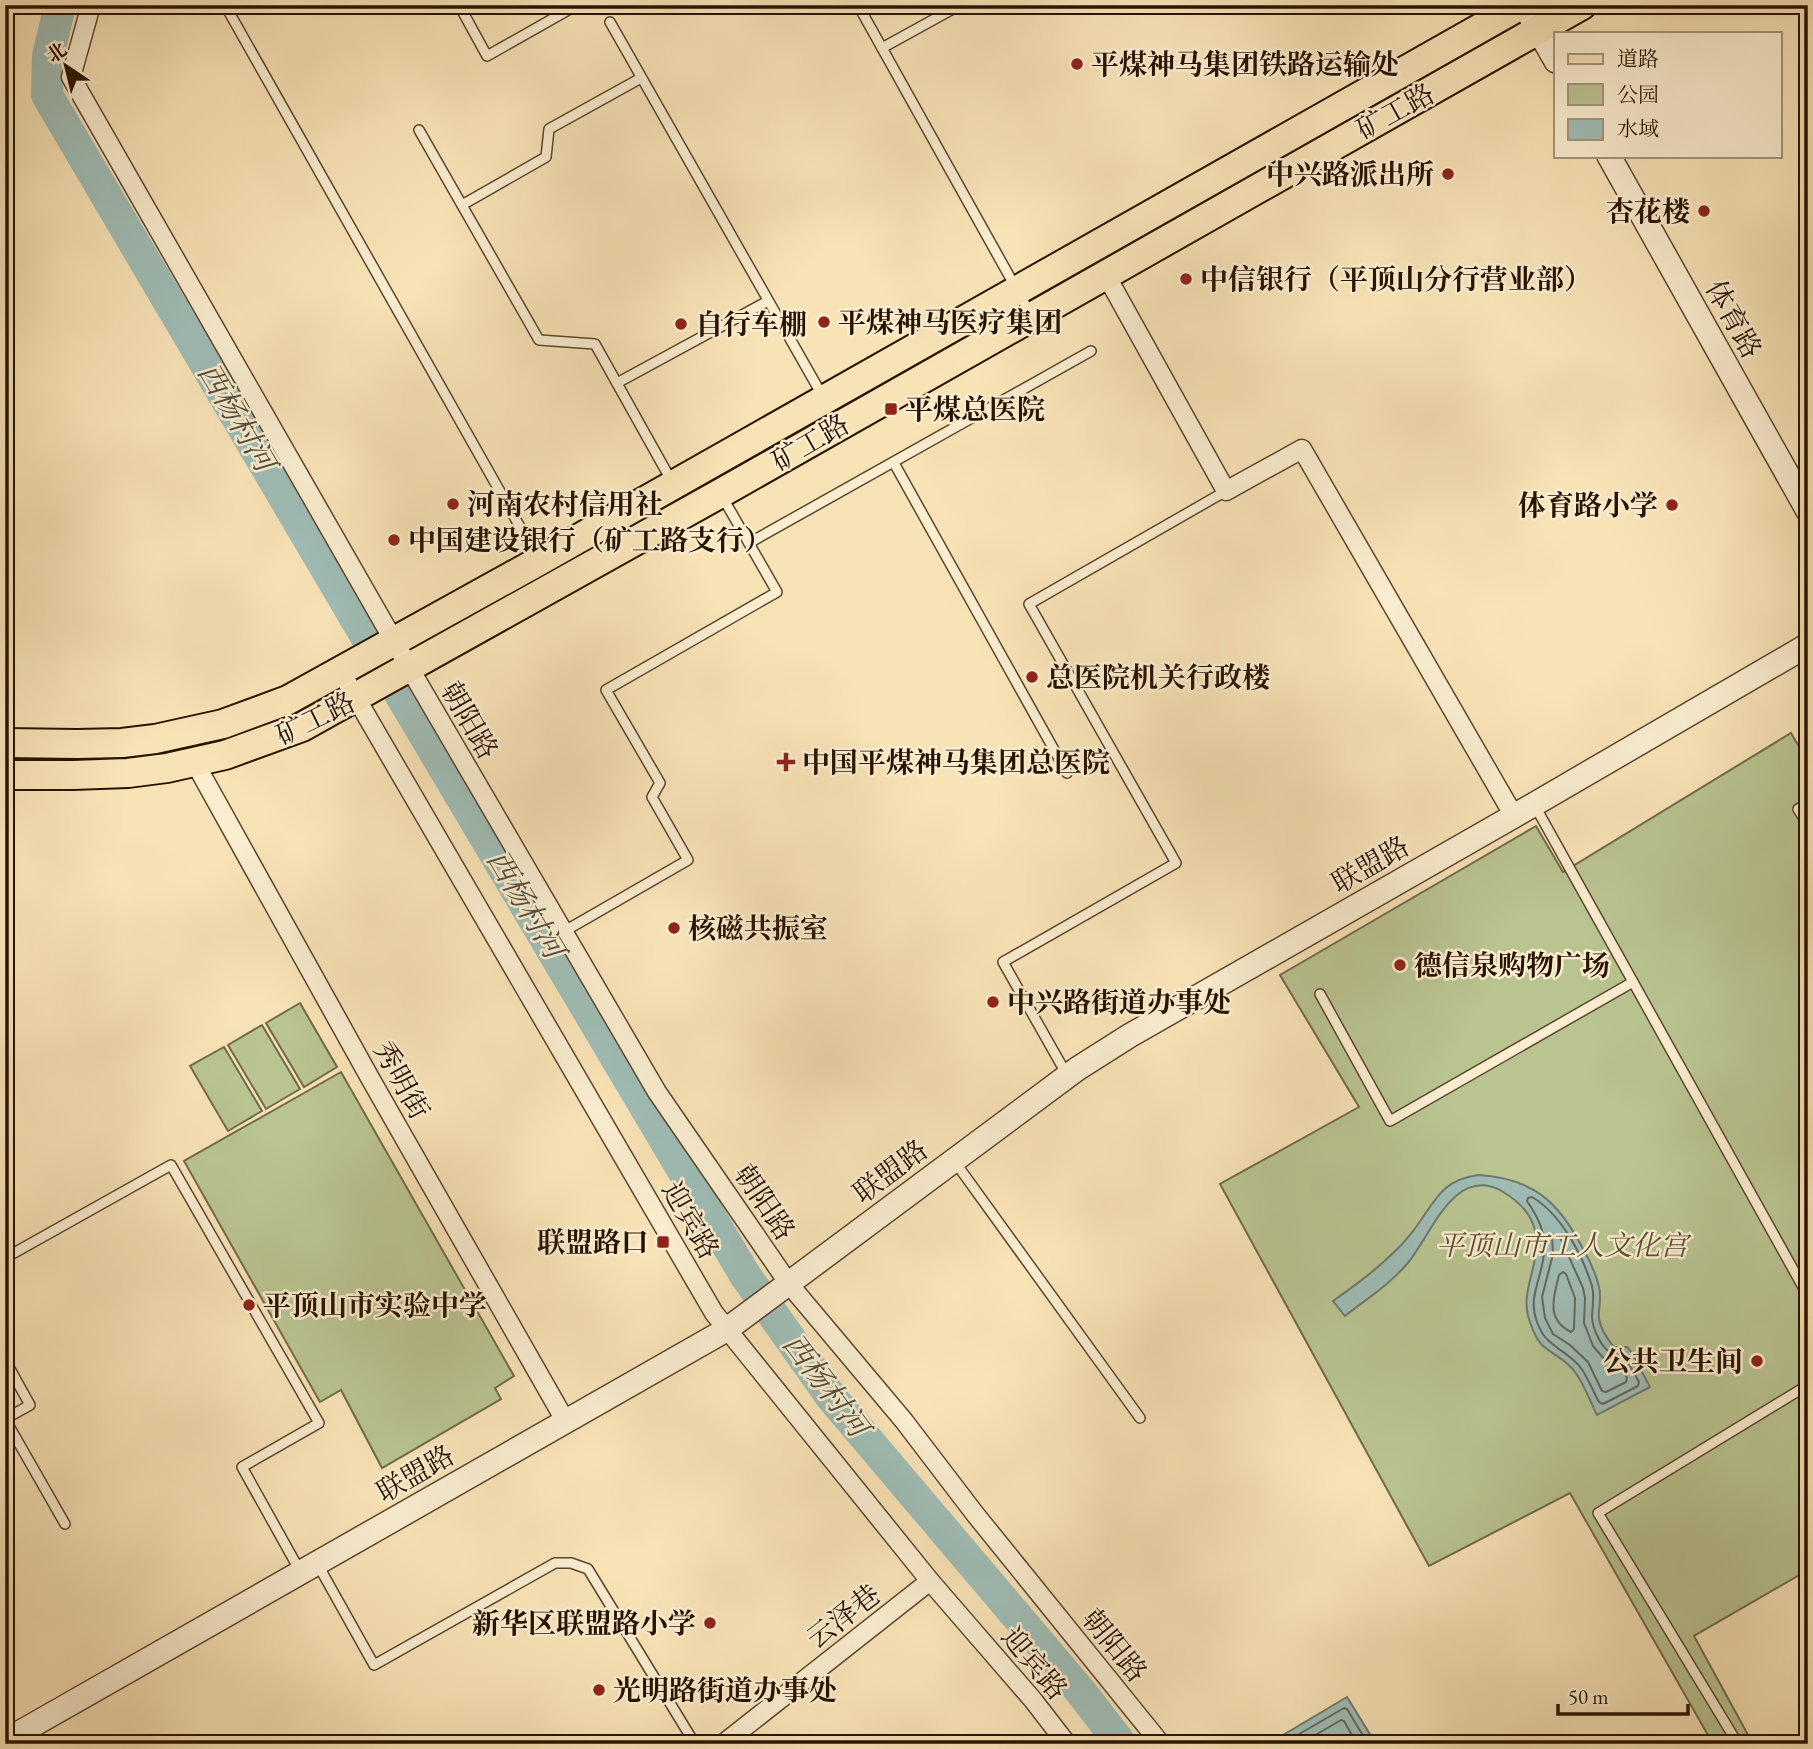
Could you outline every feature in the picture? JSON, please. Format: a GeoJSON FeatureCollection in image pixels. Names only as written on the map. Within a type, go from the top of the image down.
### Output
{"type":"FeatureCollection","features":[{"type":"Feature","properties":{"kind":"main road","name":"矿工路"},"geometry":{"type":"LineString","coordinates":[[5,743],[122,743],[155,739],[223,724],[288,700],[1522,5]]}},
{"type":"Feature","properties":{"kind":"main road","name":"矿工路"},"geometry":{"type":"LineString","coordinates":[[5,775],[128,773],[195,763],[302,727],[1582,5]]}},
{"type":"Feature","properties":{"kind":"street","name":"朝阳路"},"geometry":{"type":"LineString","coordinates":[[91,5],[71,77],[394,642],[657,1092],[785,1287],[905,1421],[975,1514],[1161,1744]]}},
{"type":"Feature","properties":{"kind":"street"},"geometry":{"type":"LineString","coordinates":[[1522,5],[1554,58]]}},
{"type":"Feature","properties":{"kind":"street","name":"体育路"},"geometry":{"type":"LineString","coordinates":[[1610,158],[1808,511]]}},
{"type":"Feature","properties":{"kind":"street"},"geometry":{"type":"LineString","coordinates":[[1106,275],[1226,492],[1302,449],[1514,816]]}},
{"type":"Feature","properties":{"kind":"street","name":"联盟路"},"geometry":{"type":"LineString","coordinates":[[5,1741],[733,1325],[1068,1076],[1129,1036],[1808,645]]}},
{"type":"Feature","properties":{"kind":"street","name":"迎宾路"},"geometry":{"type":"LineString","coordinates":[[350,667],[714,1313],[733,1325],[930,1581],[1067,1744]]}},
{"type":"Feature","properties":{"kind":"street","name":"秀明街"},"geometry":{"type":"LineString","coordinates":[[195,763],[566,1422]]}},
{"type":"Feature","properties":{"kind":"street","name":"云泽巷"},"geometry":{"type":"LineString","coordinates":[[723,1744],[930,1581]]}},
{"type":"Feature","properties":{"kind":"lane"},"geometry":{"type":"LineString","coordinates":[[225,5],[539,561]]}},
{"type":"Feature","properties":{"kind":"lane"},"geometry":{"type":"LineString","coordinates":[[459,5],[488,56],[577,5]]}},
{"type":"Feature","properties":{"kind":"lane"},"geometry":{"type":"LineString","coordinates":[[858,5],[1032,316]]}},
{"type":"Feature","properties":{"kind":"lane"},"geometry":{"type":"LineString","coordinates":[[882,48],[960,5]]}},
{"type":"Feature","properties":{"kind":"lane"},"geometry":{"type":"LineString","coordinates":[[610,22],[825,399]]}},
{"type":"Feature","properties":{"kind":"lane"},"geometry":{"type":"LineString","coordinates":[[462,205],[546,157],[549,129],[641,78]]}},
{"type":"Feature","properties":{"kind":"lane"},"geometry":{"type":"LineString","coordinates":[[419,130],[539,340],[595,344],[674,485]]}},
{"type":"Feature","properties":{"kind":"lane"},"geometry":{"type":"LineString","coordinates":[[617,383],[768,301]]}},
{"type":"Feature","properties":{"kind":"lane"},"geometry":{"type":"LineString","coordinates":[[749,543],[1091,351]]}},
{"type":"Feature","properties":{"kind":"lane"},"geometry":{"type":"LineString","coordinates":[[894,463],[1067,773]]}},
{"type":"Feature","properties":{"kind":"lane"},"geometry":{"type":"LineString","coordinates":[[1068,1076],[1003,961],[1176,863],[1028,604],[1226,492]]}},
{"type":"Feature","properties":{"kind":"lane"},"geometry":{"type":"LineString","coordinates":[[563,932],[688,860],[652,797],[660,783],[607,690],[777,592],[721,493]]}},
{"type":"Feature","properties":{"kind":"lane"},"geometry":{"type":"LineString","coordinates":[[1808,803],[1798,809],[1808,825]]}},
{"type":"Feature","properties":{"kind":"lane"},"geometry":{"type":"LineString","coordinates":[[1534,804],[1808,1296]]}},
{"type":"Feature","properties":{"kind":"lane"},"geometry":{"type":"LineString","coordinates":[[1320,994],[1390,1121],[1633,982]]}},
{"type":"Feature","properties":{"kind":"lane"},"geometry":{"type":"LineString","coordinates":[[954,1161],[1140,1418]]}},
{"type":"Feature","properties":{"kind":"lane"},"geometry":{"type":"LineString","coordinates":[[5,1258],[171,1165],[319,1423],[242,1467],[374,1665],[555,1563],[571,1563],[588,1569],[695,1744]]}},
{"type":"Feature","properties":{"kind":"lane"},"geometry":{"type":"LineString","coordinates":[[5,1360],[30,1405],[5,1419],[65,1524]]}},
{"type":"Feature","properties":{"kind":"lane"},"geometry":{"type":"LineString","coordinates":[[1738,1744],[1598,1513],[1808,1385]]}},
{"type":"Feature","properties":{"kind":"green space","name":"平顶山市工人文化宫"},"geometry":{"type":"Polygon","coordinates":[[[1791,733],[1808,762],[1808,1570],[1694,1636],[1753,1744],[1713,1744],[1570,1493],[1429,1566],[1220,1184],[1359,1107],[1280,975],[1536,826],[1563,872],[1791,733]]]}},
{"type":"Feature","properties":{"kind":"green space"},"geometry":{"type":"Polygon","coordinates":[[[300,1003],[337,1067],[304,1087],[266,1023],[300,1003]]]}},
{"type":"Feature","properties":{"kind":"green space"},"geometry":{"type":"Polygon","coordinates":[[[262,1025],[300,1089],[266,1109],[228,1045],[262,1025]]]}},
{"type":"Feature","properties":{"kind":"green space"},"geometry":{"type":"Polygon","coordinates":[[[224,1047],[262,1111],[228,1131],[190,1066],[224,1047]]]}},
{"type":"Feature","properties":{"kind":"green space"},"geometry":{"type":"Polygon","coordinates":[[[341,1072],[514,1376],[495,1388],[501,1399],[382,1468],[341,1390],[320,1402],[184,1161],[341,1072]]]}},
{"type":"Feature","properties":{"kind":"water"},"geometry":{"type":"Polygon","coordinates":[[[1478,1175],[1514,1181],[1528,1187],[1553,1205],[1563,1217],[1585,1252],[1596,1277],[1600,1295],[1599,1319],[1607,1338],[1614,1347],[1627,1347],[1650,1387],[1597,1415],[1575,1372],[1542,1345],[1531,1325],[1527,1298],[1536,1250],[1533,1224],[1524,1208],[1510,1196],[1483,1185],[1468,1188],[1455,1196],[1399,1272],[1345,1316],[1333,1301],[1397,1249],[1443,1190],[1467,1177],[1478,1175]]]}},
{"type":"Feature","properties":{"kind":"water"},"geometry":{"type":"Polygon","coordinates":[[[1347,1697],[1376,1744],[1282,1744],[1278,1738],[1347,1697]]]}},
{"type":"Feature","properties":{"kind":"waterway","name":"西杨村河"},"geometry":{"type":"LineString","coordinates":[[60,5],[48,56],[47,95],[745,1275],[832,1398],[1081,1692],[1121,1744]]}},
{"type":"Feature","properties":{"kind":"place","name":"平煤神马集团铁路运输处"},"geometry":{"type":"Point","coordinates":[1077,64]}},
{"type":"Feature","properties":{"kind":"place","name":"中兴路派出所"},"geometry":{"type":"Point","coordinates":[1448,174]}},
{"type":"Feature","properties":{"kind":"place","name":"杏花楼"},"geometry":{"type":"Point","coordinates":[1704,211]}},
{"type":"Feature","properties":{"kind":"place","name":"中信银行（平顶山分行营业部）"},"geometry":{"type":"Point","coordinates":[1186,279]}},
{"type":"Feature","properties":{"kind":"place","name":"平煤神马医疗集团"},"geometry":{"type":"Point","coordinates":[824,322]}},
{"type":"Feature","properties":{"kind":"place","name":"自行车棚"},"geometry":{"type":"Point","coordinates":[681,324]}},
{"type":"Feature","properties":{"kind":"place","name":"平煤总医院"},"geometry":{"type":"Point","coordinates":[891,409]}},
{"type":"Feature","properties":{"kind":"place","name":"河南农村信用社"},"geometry":{"type":"Point","coordinates":[453,504]}},
{"type":"Feature","properties":{"kind":"place","name":"体育路小学"},"geometry":{"type":"Point","coordinates":[1672,505]}},
{"type":"Feature","properties":{"kind":"place","name":"中国建设银行（矿工路支行）"},"geometry":{"type":"Point","coordinates":[394,540]}},
{"type":"Feature","properties":{"kind":"place","name":"总医院机关行政楼"},"geometry":{"type":"Point","coordinates":[1032,677]}},
{"type":"Feature","properties":{"kind":"place","name":"中国平煤神马集团总医院"},"geometry":{"type":"Point","coordinates":[786,762]}},
{"type":"Feature","properties":{"kind":"place","name":"核磁共振室"},"geometry":{"type":"Point","coordinates":[674,928]}},
{"type":"Feature","properties":{"kind":"place","name":"德信泉购物广场"},"geometry":{"type":"Point","coordinates":[1400,965]}},
{"type":"Feature","properties":{"kind":"place","name":"中兴路街道办事处"},"geometry":{"type":"Point","coordinates":[993,1002]}},
{"type":"Feature","properties":{"kind":"place","name":"联盟路口"},"geometry":{"type":"Point","coordinates":[663,1242]}},
{"type":"Feature","properties":{"kind":"place","name":"平顶山市实验中学"},"geometry":{"type":"Point","coordinates":[249,1305]}},
{"type":"Feature","properties":{"kind":"place","name":"公共卫生间"},"geometry":{"type":"Point","coordinates":[1757,1361]}},
{"type":"Feature","properties":{"kind":"place","name":"新华区联盟路小学"},"geometry":{"type":"Point","coordinates":[710,1623]}},
{"type":"Feature","properties":{"kind":"place","name":"光明路街道办事处"},"geometry":{"type":"Point","coordinates":[599,1690]}}]}
